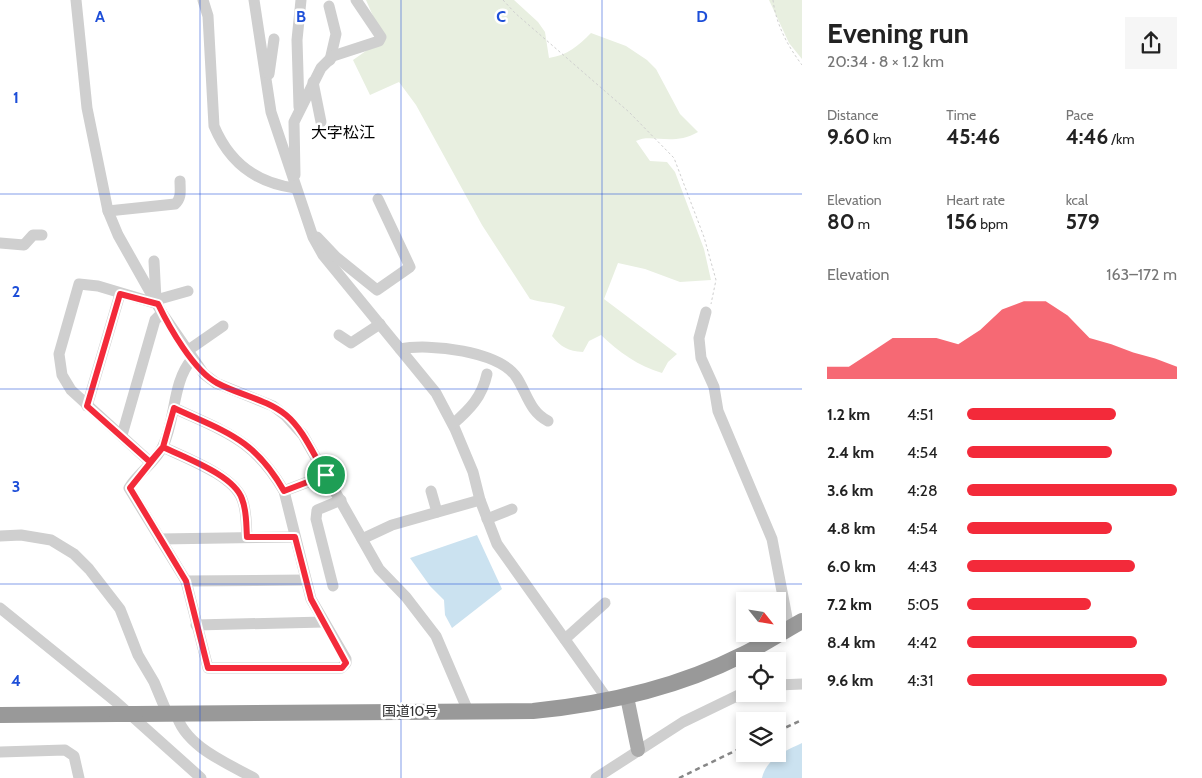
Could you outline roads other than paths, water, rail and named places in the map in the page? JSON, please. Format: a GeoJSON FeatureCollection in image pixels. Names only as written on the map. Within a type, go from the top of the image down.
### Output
{"type":"FeatureCollection","features":[{"type":"Feature","properties":{"kind":"highway","name":"国道10号"},"geometry":{"type":"LineString","coordinates":[[0,716],[468,710],[533,711],[575,707],[627,697],[664,686],[741,656],[796,625]]}},
{"type":"Feature","properties":{"kind":"main road"},"geometry":{"type":"LineString","coordinates":[[627,697],[638,750]]}},
{"type":"Feature","properties":{"kind":"street"},"geometry":{"type":"LineString","coordinates":[[76,0],[86,108],[108,211],[118,235],[159,306],[204,374],[216,383],[272,406],[286,416],[303,435],[378,569],[406,598],[436,636],[445,653],[468,710]]}},
{"type":"Feature","properties":{"kind":"street"},"geometry":{"type":"LineString","coordinates":[[203,0],[208,16],[214,126],[220,139],[227,152],[248,172],[277,186],[295,188]]}},
{"type":"Feature","properties":{"kind":"street"},"geometry":{"type":"LineString","coordinates":[[254,0],[270,112],[313,237],[323,254],[436,393],[453,424],[473,472],[480,500],[497,544],[608,700]]}},
{"type":"Feature","properties":{"kind":"street"},"geometry":{"type":"LineString","coordinates":[[299,109],[298,40],[301,0]]}},
{"type":"Feature","properties":{"kind":"street"},"geometry":{"type":"LineString","coordinates":[[295,188],[294,122],[321,68],[343,52],[379,41],[381,36],[356,0]]}},
{"type":"Feature","properties":{"kind":"street"},"geometry":{"type":"LineString","coordinates":[[329,6],[336,34],[330,60]]}},
{"type":"Feature","properties":{"kind":"street"},"geometry":{"type":"LineString","coordinates":[[266,80],[270,74],[274,39]]}},
{"type":"Feature","properties":{"kind":"street"},"geometry":{"type":"LineString","coordinates":[[314,82],[321,122]]}},
{"type":"Feature","properties":{"kind":"street"},"geometry":{"type":"LineString","coordinates":[[108,211],[175,204],[179,201],[180,181]]}},
{"type":"Feature","properties":{"kind":"street"},"geometry":{"type":"LineString","coordinates":[[313,237],[320,238],[336,257],[377,290],[410,267],[378,199]]}},
{"type":"Feature","properties":{"kind":"street"},"geometry":{"type":"LineString","coordinates":[[0,243],[24,244],[33,235],[42,235]]}},
{"type":"Feature","properties":{"kind":"street"},"geometry":{"type":"LineString","coordinates":[[122,435],[159,306],[154,261]]}},
{"type":"Feature","properties":{"kind":"street"},"geometry":{"type":"LineString","coordinates":[[150,462],[122,435],[87,406],[66,383],[59,360],[61,342],[77,286],[82,283],[159,306],[188,291]]}},
{"type":"Feature","properties":{"kind":"street"},"geometry":{"type":"LineString","coordinates":[[87,406],[120,294]]}},
{"type":"Feature","properties":{"kind":"street"},"geometry":{"type":"LineString","coordinates":[[706,312],[699,338],[701,358],[714,387],[718,412],[772,538],[796,625]]}},
{"type":"Feature","properties":{"kind":"street"},"geometry":{"type":"LineString","coordinates":[[339,335],[351,343],[380,324]]}},
{"type":"Feature","properties":{"kind":"street"},"geometry":{"type":"LineString","coordinates":[[174,408],[240,440],[252,448],[276,477],[284,491],[311,599],[346,659],[345,666],[342,668],[208,668],[186,581],[130,488],[163,447],[185,367],[190,355],[224,326]]}},
{"type":"Feature","properties":{"kind":"street"},"geometry":{"type":"LineString","coordinates":[[400,349],[411,346],[474,353],[496,361],[516,376],[534,411],[548,421]]}},
{"type":"Feature","properties":{"kind":"street"},"geometry":{"type":"LineString","coordinates":[[453,424],[477,401],[484,388],[487,374]]}},
{"type":"Feature","properties":{"kind":"street"},"geometry":{"type":"LineString","coordinates":[[163,447],[220,476],[232,485],[242,497],[247,537]]}},
{"type":"Feature","properties":{"kind":"street"},"geometry":{"type":"LineString","coordinates":[[284,491],[326,475]]}},
{"type":"Feature","properties":{"kind":"street"},"geometry":{"type":"LineString","coordinates":[[431,491],[437,512]]}},
{"type":"Feature","properties":{"kind":"street"},"geometry":{"type":"LineString","coordinates":[[333,586],[316,519],[317,510],[341,500]]}},
{"type":"Feature","properties":{"kind":"street"},"geometry":{"type":"LineString","coordinates":[[362,539],[392,525],[480,500]]}},
{"type":"Feature","properties":{"kind":"street"},"geometry":{"type":"LineString","coordinates":[[487,518],[512,508]]}},
{"type":"Feature","properties":{"kind":"street"},"geometry":{"type":"LineString","coordinates":[[0,536],[21,534],[50,540],[74,554],[89,569],[120,609],[138,655],[179,722],[203,749],[254,778]]}},
{"type":"Feature","properties":{"kind":"street"},"geometry":{"type":"LineString","coordinates":[[160,539],[295,537]]}},
{"type":"Feature","properties":{"kind":"street"},"geometry":{"type":"LineString","coordinates":[[186,581],[305,580]]}},
{"type":"Feature","properties":{"kind":"street"},"geometry":{"type":"LineString","coordinates":[[566,639],[605,604]]}},
{"type":"Feature","properties":{"kind":"street"},"geometry":{"type":"LineString","coordinates":[[0,608],[115,701],[201,778]]}},
{"type":"Feature","properties":{"kind":"street"},"geometry":{"type":"LineString","coordinates":[[196,625],[324,622]]}},
{"type":"Feature","properties":{"kind":"street"},"geometry":{"type":"LineString","coordinates":[[786,685],[802,684]]}},
{"type":"Feature","properties":{"kind":"street"},"geometry":{"type":"LineString","coordinates":[[596,778],[682,722],[736,696]]}},
{"type":"Feature","properties":{"kind":"street"},"geometry":{"type":"LineString","coordinates":[[0,752],[65,750],[74,756],[78,778]]}},
{"type":"Feature","properties":{"kind":"water"},"geometry":{"type":"Polygon","coordinates":[[[477,535],[502,589],[452,628],[445,615],[444,600],[430,586],[410,558],[477,535]]]}},
{"type":"Feature","properties":{"kind":"water"},"geometry":{"type":"Polygon","coordinates":[[[802,743],[802,778],[762,778],[764,771],[771,762],[786,762],[786,751],[802,743]]]}},
{"type":"Feature","properties":{"kind":"railway"},"geometry":{"type":"LineString","coordinates":[[786,727],[802,720]]}},
{"type":"Feature","properties":{"kind":"railway"},"geometry":{"type":"LineString","coordinates":[[679,778],[736,750]]}},
{"type":"Feature","properties":{"kind":"district","name":"大字松江"},"geometry":{"type":"Point","coordinates":[343,132]}}]}
